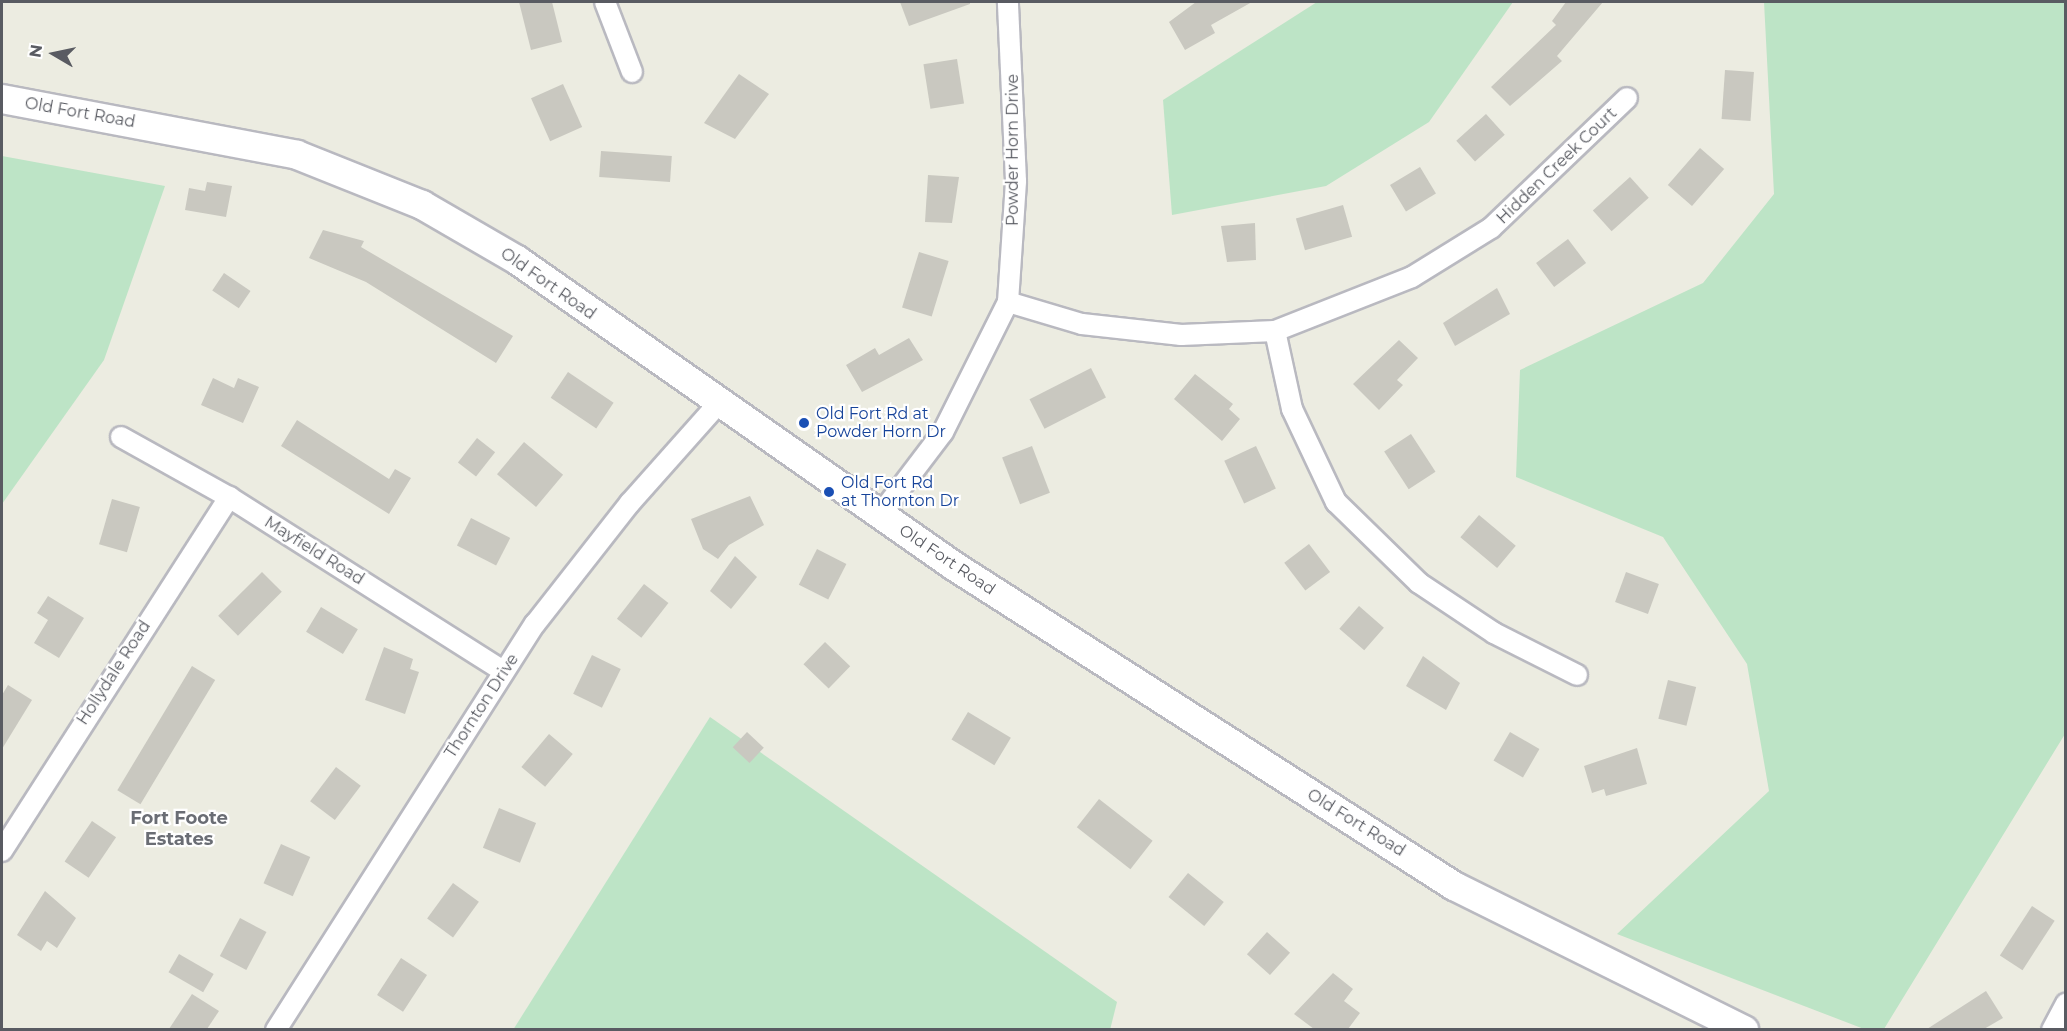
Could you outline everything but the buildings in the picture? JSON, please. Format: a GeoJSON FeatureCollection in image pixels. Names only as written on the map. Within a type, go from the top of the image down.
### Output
{"type":"FeatureCollection","features":[{"type":"Feature","properties":{"kind":"main road","name":"Old Fort Road"},"geometry":{"type":"LineString","coordinates":[[2,99],[228,139],[369,181],[517,260],[718,404],[880,515],[1454,886],[1744,1029]]}},
{"type":"Feature","properties":{"kind":"street"},"geometry":{"type":"LineString","coordinates":[[605,2],[632,72]]}},
{"type":"Feature","properties":{"kind":"street","name":"Powder Horn Drive"},"geometry":{"type":"LineString","coordinates":[[880,515],[943,432],[1008,302],[1016,181],[1011,2]]}},
{"type":"Feature","properties":{"kind":"street","name":"Hidden Creek Court"},"geometry":{"type":"LineString","coordinates":[[1008,302],[1082,324],[1181,335],[1275,331],[1412,277],[1491,228],[1627,98]]}},
{"type":"Feature","properties":{"kind":"street"},"geometry":{"type":"LineString","coordinates":[[1275,331],[1292,409],[1336,502],[1419,583],[1494,633],[1577,675]]}},
{"type":"Feature","properties":{"kind":"street","name":"Thornton Drive"},"geometry":{"type":"LineString","coordinates":[[276,1029],[503,671],[581,564],[718,404]]}},
{"type":"Feature","properties":{"kind":"street","name":"Mayfield Road"},"geometry":{"type":"LineString","coordinates":[[121,437],[229,497],[503,671]]}},
{"type":"Feature","properties":{"kind":"street","name":"Hollydale Road"},"geometry":{"type":"LineString","coordinates":[[2,851],[229,497]]}},
{"type":"Feature","properties":{"kind":"street"},"geometry":{"type":"LineString","coordinates":[[2052,1029],[2066,1005]]}},
{"type":"Feature","properties":{"kind":"green space"},"geometry":{"type":"Polygon","coordinates":[[[1317,2],[1513,2],[1429,122],[1326,186],[1172,215],[1163,100],[1317,2]]]}},
{"type":"Feature","properties":{"kind":"green space"},"geometry":{"type":"Polygon","coordinates":[[[1764,2],[2065,2],[2065,734],[1884,1029],[1864,1029],[1617,934],[1769,791],[1747,664],[1663,537],[1516,477],[1520,370],[1703,283],[1774,194],[1764,2]]]}},
{"type":"Feature","properties":{"kind":"green space"},"geometry":{"type":"Polygon","coordinates":[[[2,156],[165,186],[104,360],[2,504],[2,156]]]}},
{"type":"Feature","properties":{"kind":"green space"},"geometry":{"type":"Polygon","coordinates":[[[710,717],[1117,1002],[1110,1030],[513,1030],[710,717]]]}},
{"type":"Feature","properties":{"kind":"place","name":"Old Fort Rd at Powder Horn Dr"},"geometry":{"type":"Point","coordinates":[804,423]}},
{"type":"Feature","properties":{"kind":"place","name":"Old Fort Rd at Thornton Dr"},"geometry":{"type":"Point","coordinates":[829,492]}},
{"type":"Feature","properties":{"kind":"district","name":"Fort Foote Estates"},"geometry":{"type":"Point","coordinates":[179,829]}}]}
